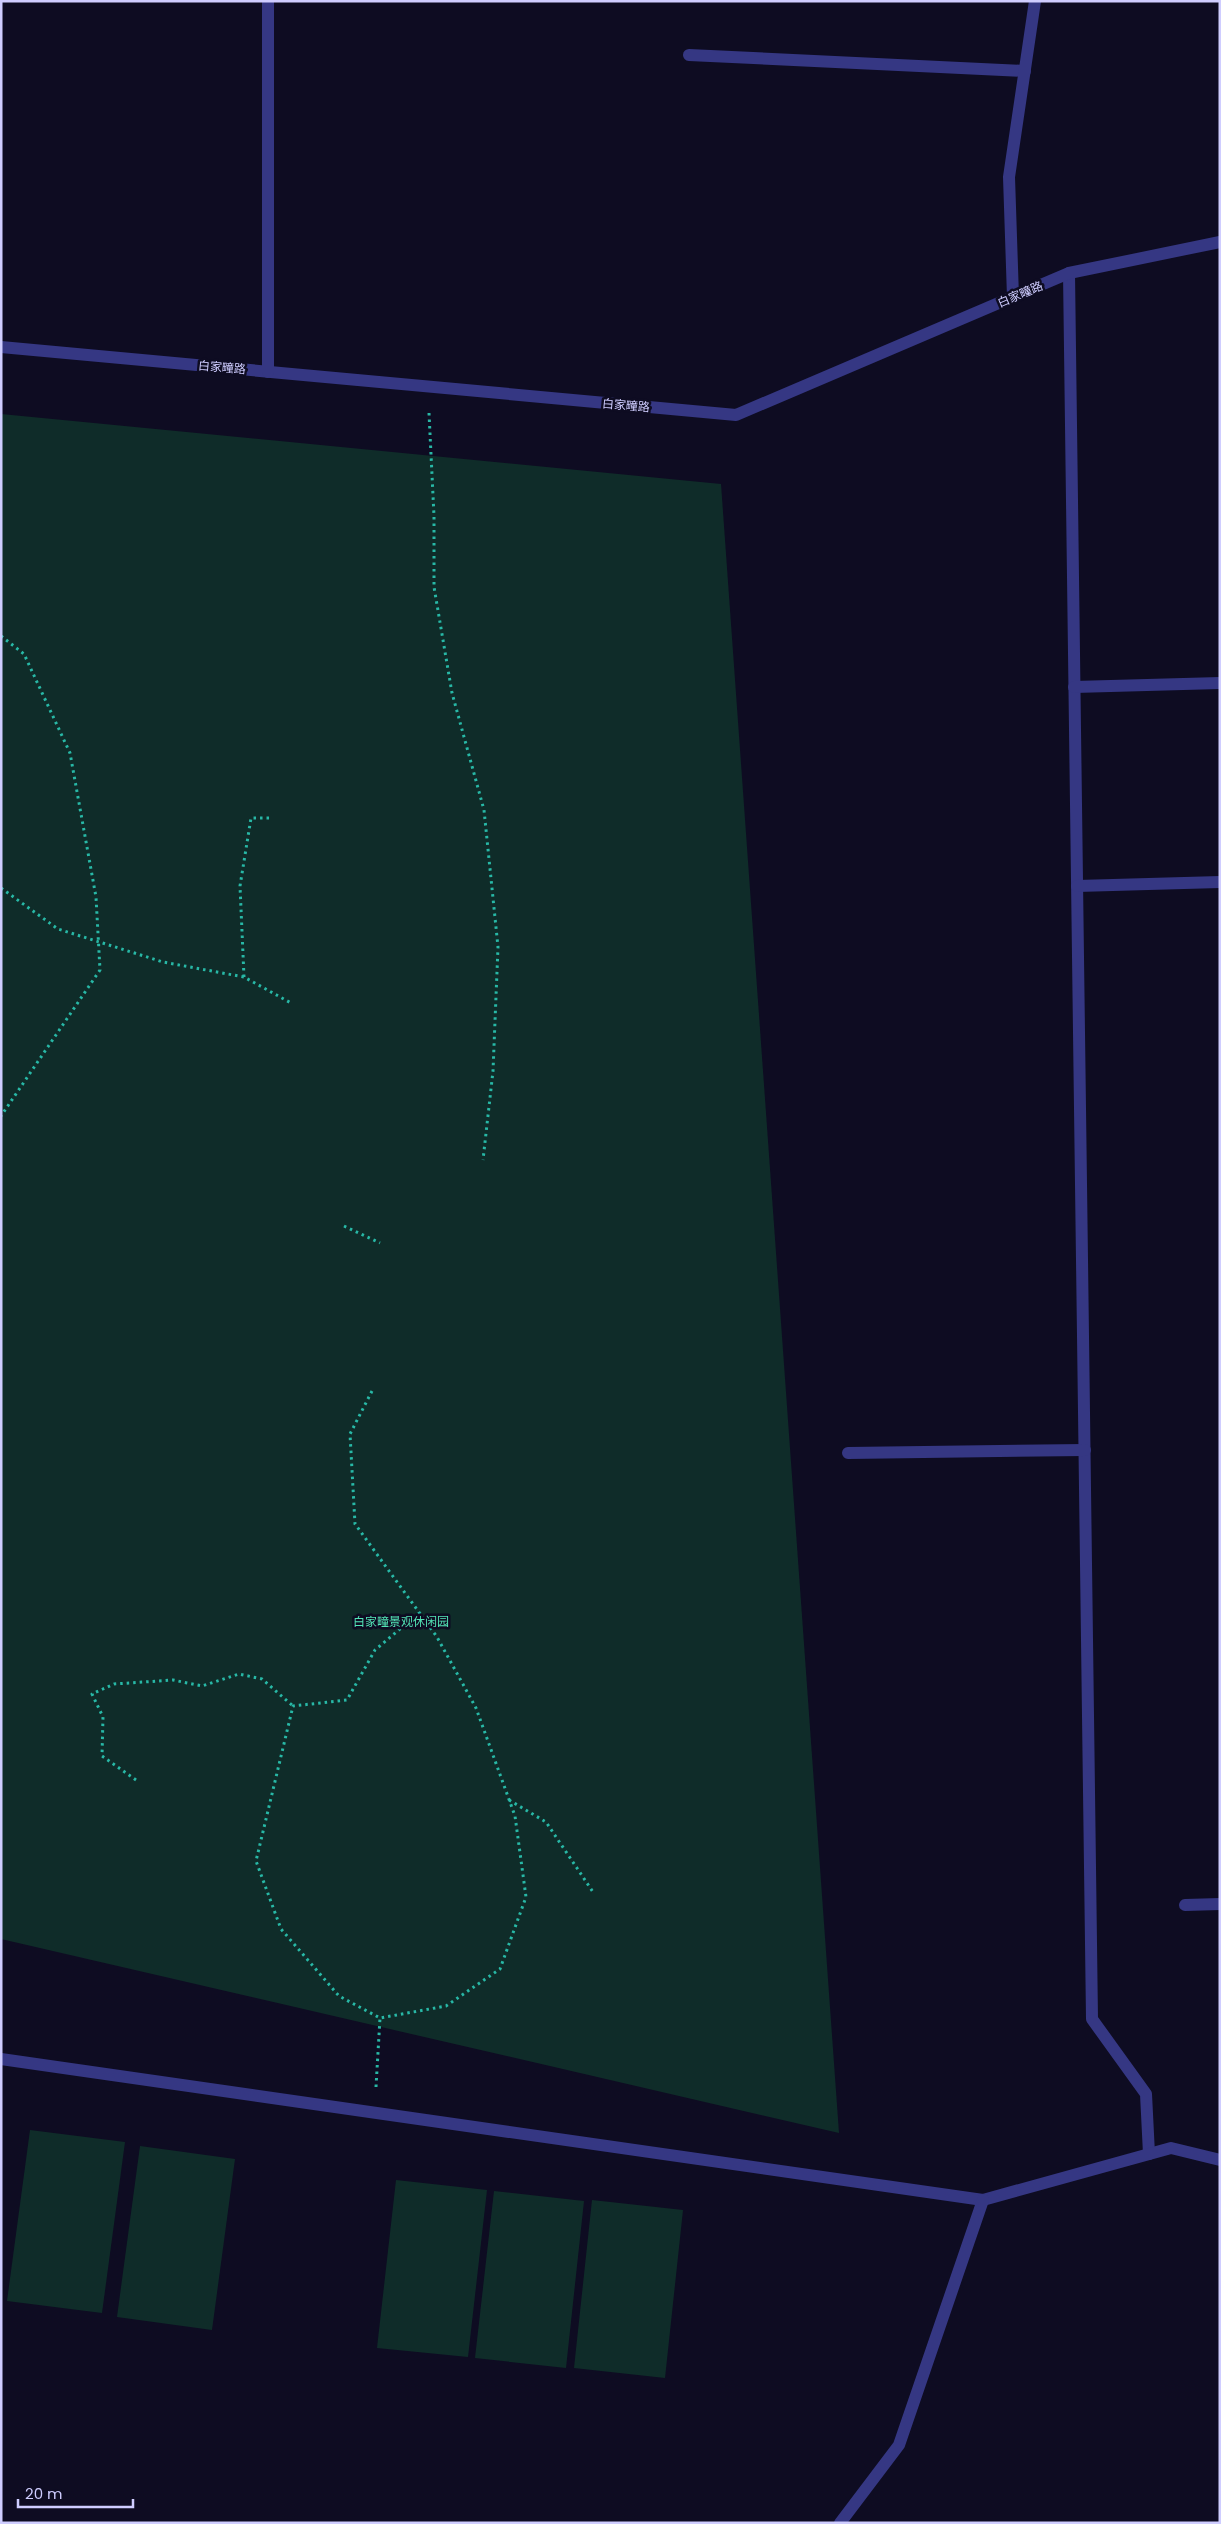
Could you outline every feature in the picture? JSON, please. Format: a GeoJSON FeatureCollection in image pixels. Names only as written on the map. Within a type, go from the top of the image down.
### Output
{"type":"FeatureCollection","features":[{"type":"Feature","properties":{"kind":"street"},"geometry":{"type":"LineString","coordinates":[[268,1],[268,372]]}},
{"type":"Feature","properties":{"kind":"street"},"geometry":{"type":"LineString","coordinates":[[1013,297],[1010,177],[1035,1]]}},
{"type":"Feature","properties":{"kind":"street"},"geometry":{"type":"LineString","coordinates":[[689,55],[1025,71]]}},
{"type":"Feature","properties":{"kind":"street","name":"白家疃路"},"geometry":{"type":"LineString","coordinates":[[1,347],[736,415],[1069,273],[1220,242]]}},
{"type":"Feature","properties":{"kind":"street"},"geometry":{"type":"LineString","coordinates":[[1069,273],[1092,2018],[1146,2094],[1149,2154]]}},
{"type":"Feature","properties":{"kind":"street"},"geometry":{"type":"LineString","coordinates":[[1074,687],[1220,683]]}},
{"type":"Feature","properties":{"kind":"street"},"geometry":{"type":"LineString","coordinates":[[1077,886],[1220,882]]}},
{"type":"Feature","properties":{"kind":"street"},"geometry":{"type":"LineString","coordinates":[[848,1453],[1085,1450]]}},
{"type":"Feature","properties":{"kind":"street"},"geometry":{"type":"LineString","coordinates":[[1185,1905],[1220,1904]]}},
{"type":"Feature","properties":{"kind":"street"},"geometry":{"type":"LineString","coordinates":[[2,2058],[983,2200],[1171,2148],[1220,2160]]}},
{"type":"Feature","properties":{"kind":"street"},"geometry":{"type":"LineString","coordinates":[[840,2523],[899,2445],[983,2200]]}},
{"type":"Feature","properties":{"kind":"path"},"geometry":{"type":"LineString","coordinates":[[427,386],[434,516],[434,587],[452,692],[484,810],[498,947],[493,1071],[483,1160]]}},
{"type":"Feature","properties":{"kind":"path"},"geometry":{"type":"LineString","coordinates":[[1,636],[24,654],[70,753],[96,896],[100,970],[1,1116]]}},
{"type":"Feature","properties":{"kind":"path"},"geometry":{"type":"LineString","coordinates":[[244,977],[240,886],[251,818],[272,818]]}},
{"type":"Feature","properties":{"kind":"path"},"geometry":{"type":"LineString","coordinates":[[1,888],[58,929],[163,962],[244,977],[291,1003]]}},
{"type":"Feature","properties":{"kind":"path"},"geometry":{"type":"LineString","coordinates":[[344,1226],[380,1243]]}},
{"type":"Feature","properties":{"kind":"path"},"geometry":{"type":"LineString","coordinates":[[294,1706],[256,1861],[281,1929],[339,1996],[380,2018],[446,2006],[500,1969],[526,1896],[515,1816],[476,1708],[436,1637],[356,1524],[350,1434],[372,1392]]}},
{"type":"Feature","properties":{"kind":"path"},"geometry":{"type":"LineString","coordinates":[[136,1780],[102,1756],[103,1717],[92,1694],[114,1684],[173,1680],[202,1686],[239,1674],[262,1679],[294,1706],[347,1700],[374,1650],[419,1612]]}},
{"type":"Feature","properties":{"kind":"path"},"geometry":{"type":"LineString","coordinates":[[509,1799],[546,1822],[593,1892]]}},
{"type":"Feature","properties":{"kind":"path"},"geometry":{"type":"LineString","coordinates":[[374,2113],[380,2018]]}},
{"type":"Feature","properties":{"kind":"green space","name":"白家疃景观休闲园"},"geometry":{"type":"Polygon","coordinates":[[[1,414],[721,484],[839,2133],[1,1939],[1,414]]]}},
{"type":"Feature","properties":{"kind":"green space"},"geometry":{"type":"Polygon","coordinates":[[[30,2130],[125,2142],[102,2313],[7,2301],[30,2130]]]}},
{"type":"Feature","properties":{"kind":"green space"},"geometry":{"type":"Polygon","coordinates":[[[140,2146],[235,2159],[212,2330],[117,2317],[140,2146]]]}},
{"type":"Feature","properties":{"kind":"green space"},"geometry":{"type":"Polygon","coordinates":[[[396,2180],[487,2190],[468,2357],[377,2348],[396,2180]]]}},
{"type":"Feature","properties":{"kind":"green space"},"geometry":{"type":"Polygon","coordinates":[[[494,2191],[584,2201],[566,2368],[475,2358],[494,2191]]]}},
{"type":"Feature","properties":{"kind":"green space"},"geometry":{"type":"Polygon","coordinates":[[[592,2200],[683,2210],[665,2378],[574,2368],[592,2200]]]}}]}
